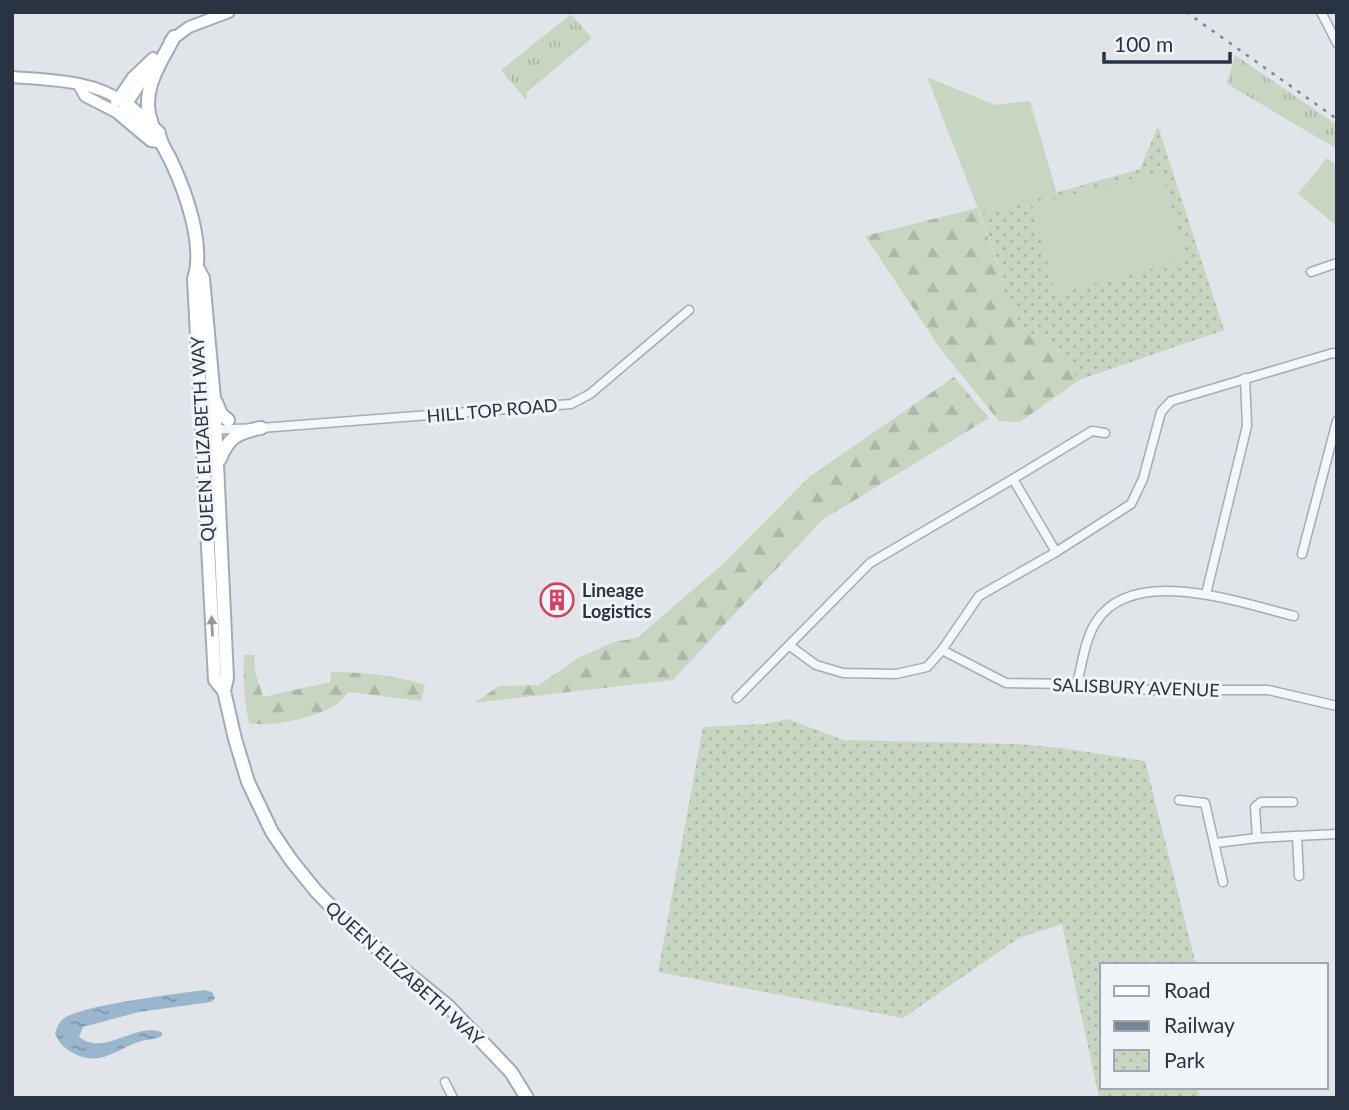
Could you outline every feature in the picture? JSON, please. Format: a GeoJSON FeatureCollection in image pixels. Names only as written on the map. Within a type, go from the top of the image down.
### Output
{"type":"FeatureCollection","features":[{"type":"Feature","properties":{"kind":"main road"},"geometry":{"type":"LineString","coordinates":[[153,127],[147,106],[149,90],[174,37]]}},
{"type":"Feature","properties":{"kind":"main road","name":"QUEEN ELIZABETH WAY"},"geometry":{"type":"LineString","coordinates":[[119,106],[159,133],[159,141],[169,156],[191,206],[198,269],[204,278],[215,399],[221,414],[218,464],[227,678],[224,691],[234,739],[248,782],[272,832],[316,891],[380,953],[448,1006],[511,1072],[527,1098]]}},
{"type":"Feature","properties":{"kind":"main road","name":"QUEEN ELIZABETH WAY"},"geometry":{"type":"LineString","coordinates":[[119,106],[151,140],[159,141]]}},
{"type":"Feature","properties":{"kind":"main road","name":"QUEEN ELIZABETH WAY"},"geometry":{"type":"LineString","coordinates":[[198,269],[194,279],[215,680],[224,691]]}},
{"type":"Feature","properties":{"kind":"main road"},"geometry":{"type":"LineString","coordinates":[[218,464],[224,448],[235,435],[261,428]]}},
{"type":"Feature","properties":{"kind":"street"},"geometry":{"type":"LineString","coordinates":[[12,77],[88,84],[119,106],[174,37],[189,27],[229,12]]}},
{"type":"Feature","properties":{"kind":"street"},"geometry":{"type":"LineString","coordinates":[[1321,12],[1337,43]]}},
{"type":"Feature","properties":{"kind":"street"},"geometry":{"type":"LineString","coordinates":[[1311,272],[1337,263]]}},
{"type":"Feature","properties":{"kind":"street","name":"HILL TOP ROAD"},"geometry":{"type":"LineString","coordinates":[[201,425],[220,423],[261,428],[571,404],[590,394],[689,310]]}},
{"type":"Feature","properties":{"kind":"street"},"geometry":{"type":"LineString","coordinates":[[790,646],[816,665],[843,673],[896,674],[927,667],[979,596],[1056,552],[1131,504],[1143,479],[1161,412],[1171,401],[1337,354]]}},
{"type":"Feature","properties":{"kind":"street"},"geometry":{"type":"LineString","coordinates":[[1206,594],[1247,426],[1245,378]]}},
{"type":"Feature","properties":{"kind":"street"},"geometry":{"type":"LineString","coordinates":[[1303,554],[1337,421]]}},
{"type":"Feature","properties":{"kind":"street","name":"HILL TOP ROAD"},"geometry":{"type":"LineString","coordinates":[[220,423],[261,428]]}},
{"type":"Feature","properties":{"kind":"street"},"geometry":{"type":"LineString","coordinates":[[737,698],[870,563],[1092,431],[1105,433]]}},
{"type":"Feature","properties":{"kind":"street"},"geometry":{"type":"LineString","coordinates":[[1013,479],[1056,552]]}},
{"type":"Feature","properties":{"kind":"street"},"geometry":{"type":"LineString","coordinates":[[1077,684],[1090,634],[1096,622],[1111,606],[1128,596],[1148,591],[1206,594],[1294,616]]}},
{"type":"Feature","properties":{"kind":"street","name":"SALISBURY AVENUE"},"geometry":{"type":"LineString","coordinates":[[942,650],[1006,683],[1077,684],[1150,690],[1268,690],[1337,706]]}},
{"type":"Feature","properties":{"kind":"street"},"geometry":{"type":"LineString","coordinates":[[1180,800],[1205,803],[1223,882]]}},
{"type":"Feature","properties":{"kind":"street"},"geometry":{"type":"LineString","coordinates":[[1257,838],[1255,807],[1261,803],[1293,802]]}},
{"type":"Feature","properties":{"kind":"street"},"geometry":{"type":"LineString","coordinates":[[1216,843],[1337,834]]}},
{"type":"Feature","properties":{"kind":"street"},"geometry":{"type":"LineString","coordinates":[[1297,836],[1299,876]]}},
{"type":"Feature","properties":{"kind":"street"},"geometry":{"type":"LineString","coordinates":[[445,1082],[453,1098]]}},
{"type":"Feature","properties":{"kind":"green space"},"geometry":{"type":"Polygon","coordinates":[[[571,14],[592,38],[527,92],[526,100],[501,70],[571,14]]]}},
{"type":"Feature","properties":{"kind":"green space"},"geometry":{"type":"Polygon","coordinates":[[[1235,55],[1337,125],[1337,149],[1227,84],[1235,55]]]}},
{"type":"Feature","properties":{"kind":"green space"},"geometry":{"type":"Polygon","coordinates":[[[927,77],[995,105],[1030,101],[1057,194],[980,214],[927,77]]]}},
{"type":"Feature","properties":{"kind":"green space"},"geometry":{"type":"Polygon","coordinates":[[[1158,126],[1224,330],[1079,380],[1050,342],[1022,330],[980,214],[1140,169],[1158,126]]]}},
{"type":"Feature","properties":{"kind":"green space"},"geometry":{"type":"Polygon","coordinates":[[[1327,158],[1337,166],[1337,226],[1298,194],[1327,158]]]}},
{"type":"Feature","properties":{"kind":"green space"},"geometry":{"type":"Polygon","coordinates":[[[1162,171],[1186,260],[1056,294],[1032,205],[1162,171]]]}},
{"type":"Feature","properties":{"kind":"green space"},"geometry":{"type":"Polygon","coordinates":[[[977,208],[1022,330],[1050,342],[1079,380],[1020,422],[999,421],[942,351],[865,236],[977,208]]]}},
{"type":"Feature","properties":{"kind":"green space"},"geometry":{"type":"Polygon","coordinates":[[[954,377],[989,418],[822,520],[673,680],[474,703],[499,686],[539,685],[578,658],[614,642],[637,638],[723,564],[809,477],[954,377]]]}},
{"type":"Feature","properties":{"kind":"green space"},"geometry":{"type":"Polygon","coordinates":[[[244,655],[254,655],[255,671],[263,697],[330,682],[331,672],[379,675],[425,685],[421,701],[349,692],[329,709],[307,717],[281,723],[249,723],[244,689],[244,655]]]}},
{"type":"Feature","properties":{"kind":"green space"},"geometry":{"type":"Polygon","coordinates":[[[787,719],[844,740],[1019,744],[1145,761],[1196,963],[1100,963],[1100,1089],[1198,1089],[1200,1098],[1099,1098],[1062,924],[1019,938],[903,1018],[658,972],[703,727],[765,724],[787,719]]]}},
{"type":"Feature","properties":{"kind":"water"},"geometry":{"type":"Polygon","coordinates":[[[204,990],[212,992],[215,998],[211,1002],[139,1012],[83,1027],[79,1037],[99,1043],[141,1031],[162,1032],[160,1037],[141,1041],[108,1056],[92,1059],[73,1053],[62,1045],[55,1033],[63,1019],[89,1009],[204,990]]]}},
{"type":"Feature","properties":{"kind":"railway"},"geometry":{"type":"LineString","coordinates":[[1186,12],[1337,119]]}},
{"type":"Feature","properties":{"kind":"place","name":"Lineage Logistics"},"geometry":{"type":"Point","coordinates":[557,600]}}]}
